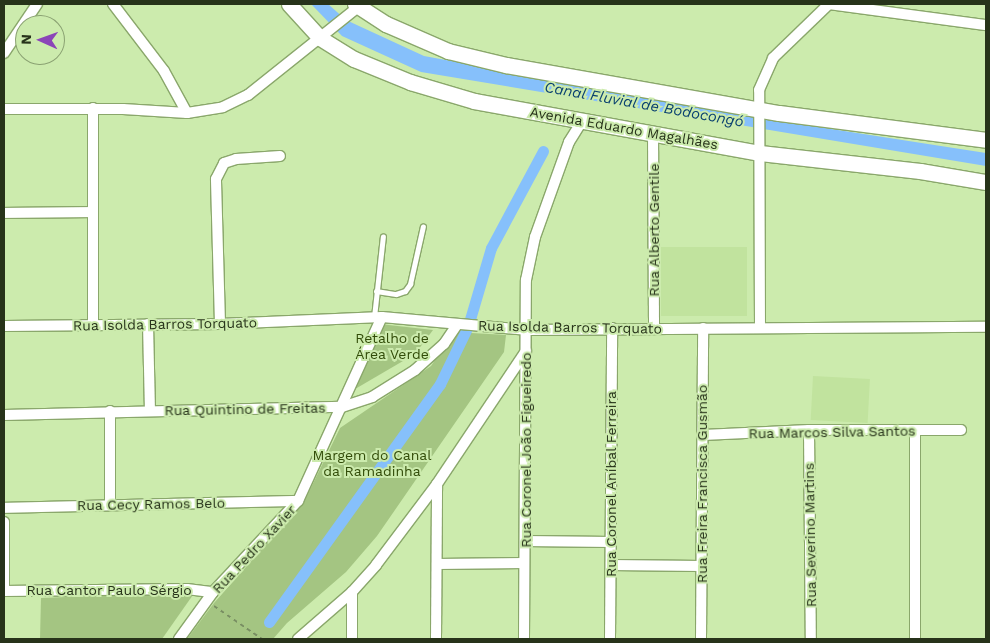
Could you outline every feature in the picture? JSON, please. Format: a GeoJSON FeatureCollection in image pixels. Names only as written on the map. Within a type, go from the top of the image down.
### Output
{"type":"FeatureCollection","features":[{"type":"Feature","properties":{"kind":"main road","name":"Avenida Eduardo Magalhães"},"geometry":{"type":"LineString","coordinates":[[289,4],[354,59],[441,92],[582,121],[986,182]]}},
{"type":"Feature","properties":{"kind":"main road"},"geometry":{"type":"LineString","coordinates":[[358,5],[399,30],[468,57],[760,111],[986,140]]}},
{"type":"Feature","properties":{"kind":"street"},"geometry":{"type":"LineString","coordinates":[[4,53],[37,4]]}},
{"type":"Feature","properties":{"kind":"street"},"geometry":{"type":"LineString","coordinates":[[113,4],[164,71],[187,113]]}},
{"type":"Feature","properties":{"kind":"street"},"geometry":{"type":"LineString","coordinates":[[760,327],[759,90],[773,58],[829,4],[986,25]]}},
{"type":"Feature","properties":{"kind":"street"},"geometry":{"type":"LineString","coordinates":[[4,110],[93,108],[187,113],[223,107],[248,95],[358,5]]}},
{"type":"Feature","properties":{"kind":"street"},"geometry":{"type":"LineString","coordinates":[[93,108],[91,212],[93,325]]}},
{"type":"Feature","properties":{"kind":"street","name":"Rua Coronel João Figueiredo"},"geometry":{"type":"LineString","coordinates":[[524,639],[526,351],[528,330],[525,297],[528,260],[569,142],[582,121]]}},
{"type":"Feature","properties":{"kind":"street","name":"Rua Alberto Gentile"},"geometry":{"type":"LineString","coordinates":[[653,132],[654,328]]}},
{"type":"Feature","properties":{"kind":"street"},"geometry":{"type":"LineString","coordinates":[[220,324],[216,179],[224,163],[236,158],[280,156]]}},
{"type":"Feature","properties":{"kind":"street"},"geometry":{"type":"LineString","coordinates":[[4,213],[91,212]]}},
{"type":"Feature","properties":{"kind":"street","name":"Rua Isolda Barros Torquato"},"geometry":{"type":"LineString","coordinates":[[4,326],[220,324],[378,317],[528,330],[986,327]]}},
{"type":"Feature","properties":{"kind":"street","name":"Rua Pedro Xavier"},"geometry":{"type":"LineString","coordinates":[[179,639],[210,597],[298,501],[342,407],[378,317]]}},
{"type":"Feature","properties":{"kind":"street"},"geometry":{"type":"LineString","coordinates":[[148,324],[150,410]]}},
{"type":"Feature","properties":{"kind":"street","name":"Rua Quintino de Freitas"},"geometry":{"type":"LineString","coordinates":[[4,415],[150,410],[342,407],[372,397],[415,370],[444,344],[457,325]]}},
{"type":"Feature","properties":{"kind":"street","name":"Rua Coronel Aníbal Ferreira"},"geometry":{"type":"LineString","coordinates":[[610,639],[612,328]]}},
{"type":"Feature","properties":{"kind":"street","name":"Rua Freira Francisca Gusmão"},"geometry":{"type":"LineString","coordinates":[[702,639],[703,328]]}},
{"type":"Feature","properties":{"kind":"street"},"geometry":{"type":"LineString","coordinates":[[298,639],[352,592],[437,484],[526,351]]}},
{"type":"Feature","properties":{"kind":"street"},"geometry":{"type":"LineString","coordinates":[[110,411],[110,506]]}},
{"type":"Feature","properties":{"kind":"street","name":"Rua Marcos Silva Santos"},"geometry":{"type":"LineString","coordinates":[[703,435],[808,430],[962,430]]}},
{"type":"Feature","properties":{"kind":"street","name":"Rua Severino Martins"},"geometry":{"type":"LineString","coordinates":[[808,430],[812,639]]}},
{"type":"Feature","properties":{"kind":"street"},"geometry":{"type":"LineString","coordinates":[[915,430],[916,639]]}},
{"type":"Feature","properties":{"kind":"street"},"geometry":{"type":"LineString","coordinates":[[436,639],[437,484]]}},
{"type":"Feature","properties":{"kind":"street","name":"Rua Cecy Ramos Belo"},"geometry":{"type":"LineString","coordinates":[[4,508],[298,501]]}},
{"type":"Feature","properties":{"kind":"street"},"geometry":{"type":"LineString","coordinates":[[4,522],[4,591]]}},
{"type":"Feature","properties":{"kind":"street"},"geometry":{"type":"LineString","coordinates":[[525,541],[611,542]]}},
{"type":"Feature","properties":{"kind":"street"},"geometry":{"type":"LineString","coordinates":[[437,564],[524,563]]}},
{"type":"Feature","properties":{"kind":"street"},"geometry":{"type":"LineString","coordinates":[[611,565],[701,566]]}},
{"type":"Feature","properties":{"kind":"street","name":"Rua Cantor Paulo Sérgio"},"geometry":{"type":"LineString","coordinates":[[4,591],[187,589],[210,597]]}},
{"type":"Feature","properties":{"kind":"street"},"geometry":{"type":"LineString","coordinates":[[352,592],[352,639]]}},
{"type":"Feature","properties":{"kind":"lane"},"geometry":{"type":"LineString","coordinates":[[376,291],[396,294],[405,291],[410,284],[423,226]]}},
{"type":"Feature","properties":{"kind":"lane"},"geometry":{"type":"LineString","coordinates":[[378,317],[376,291],[383,236]]}},
{"type":"Feature","properties":{"kind":"path"},"geometry":{"type":"LineString","coordinates":[[210,597],[262,639]]}},
{"type":"Feature","properties":{"kind":"shaded area"},"geometry":{"type":"Polygon","coordinates":[[[661,247],[747,247],[747,316],[661,316],[661,247]]]}},
{"type":"Feature","properties":{"kind":"shaded area"},"geometry":{"type":"Polygon","coordinates":[[[813,376],[870,379],[868,423],[811,420],[813,376]]]}},
{"type":"Feature","properties":{"kind":"green space","name":"Retalho de Área Verde"},"geometry":{"type":"Polygon","coordinates":[[[380,324],[433,330],[415,354],[350,392],[380,324]]]}},
{"type":"Feature","properties":{"kind":"green space","name":"Margem do Canal da Ramadinha"},"geometry":{"type":"Polygon","coordinates":[[[454,332],[506,335],[504,352],[377,536],[346,572],[287,623],[273,639],[187,639],[214,603],[304,502],[340,428],[431,366],[454,332]]]}},
{"type":"Feature","properties":{"kind":"green space"},"geometry":{"type":"Polygon","coordinates":[[[195,592],[162,639],[40,639],[41,598],[195,592]]]}},
{"type":"Feature","properties":{"kind":"water","name":"Canal Fluvial de Bodocongó"},"geometry":{"type":"Polygon","coordinates":[[[311,4],[328,4],[346,20],[424,56],[760,118],[986,153],[986,166],[421,72],[342,36],[311,4]]]}},
{"type":"Feature","properties":{"kind":"waterway"},"geometry":{"type":"LineString","coordinates":[[269,622],[440,384],[468,326],[491,248],[543,151]]}}]}
